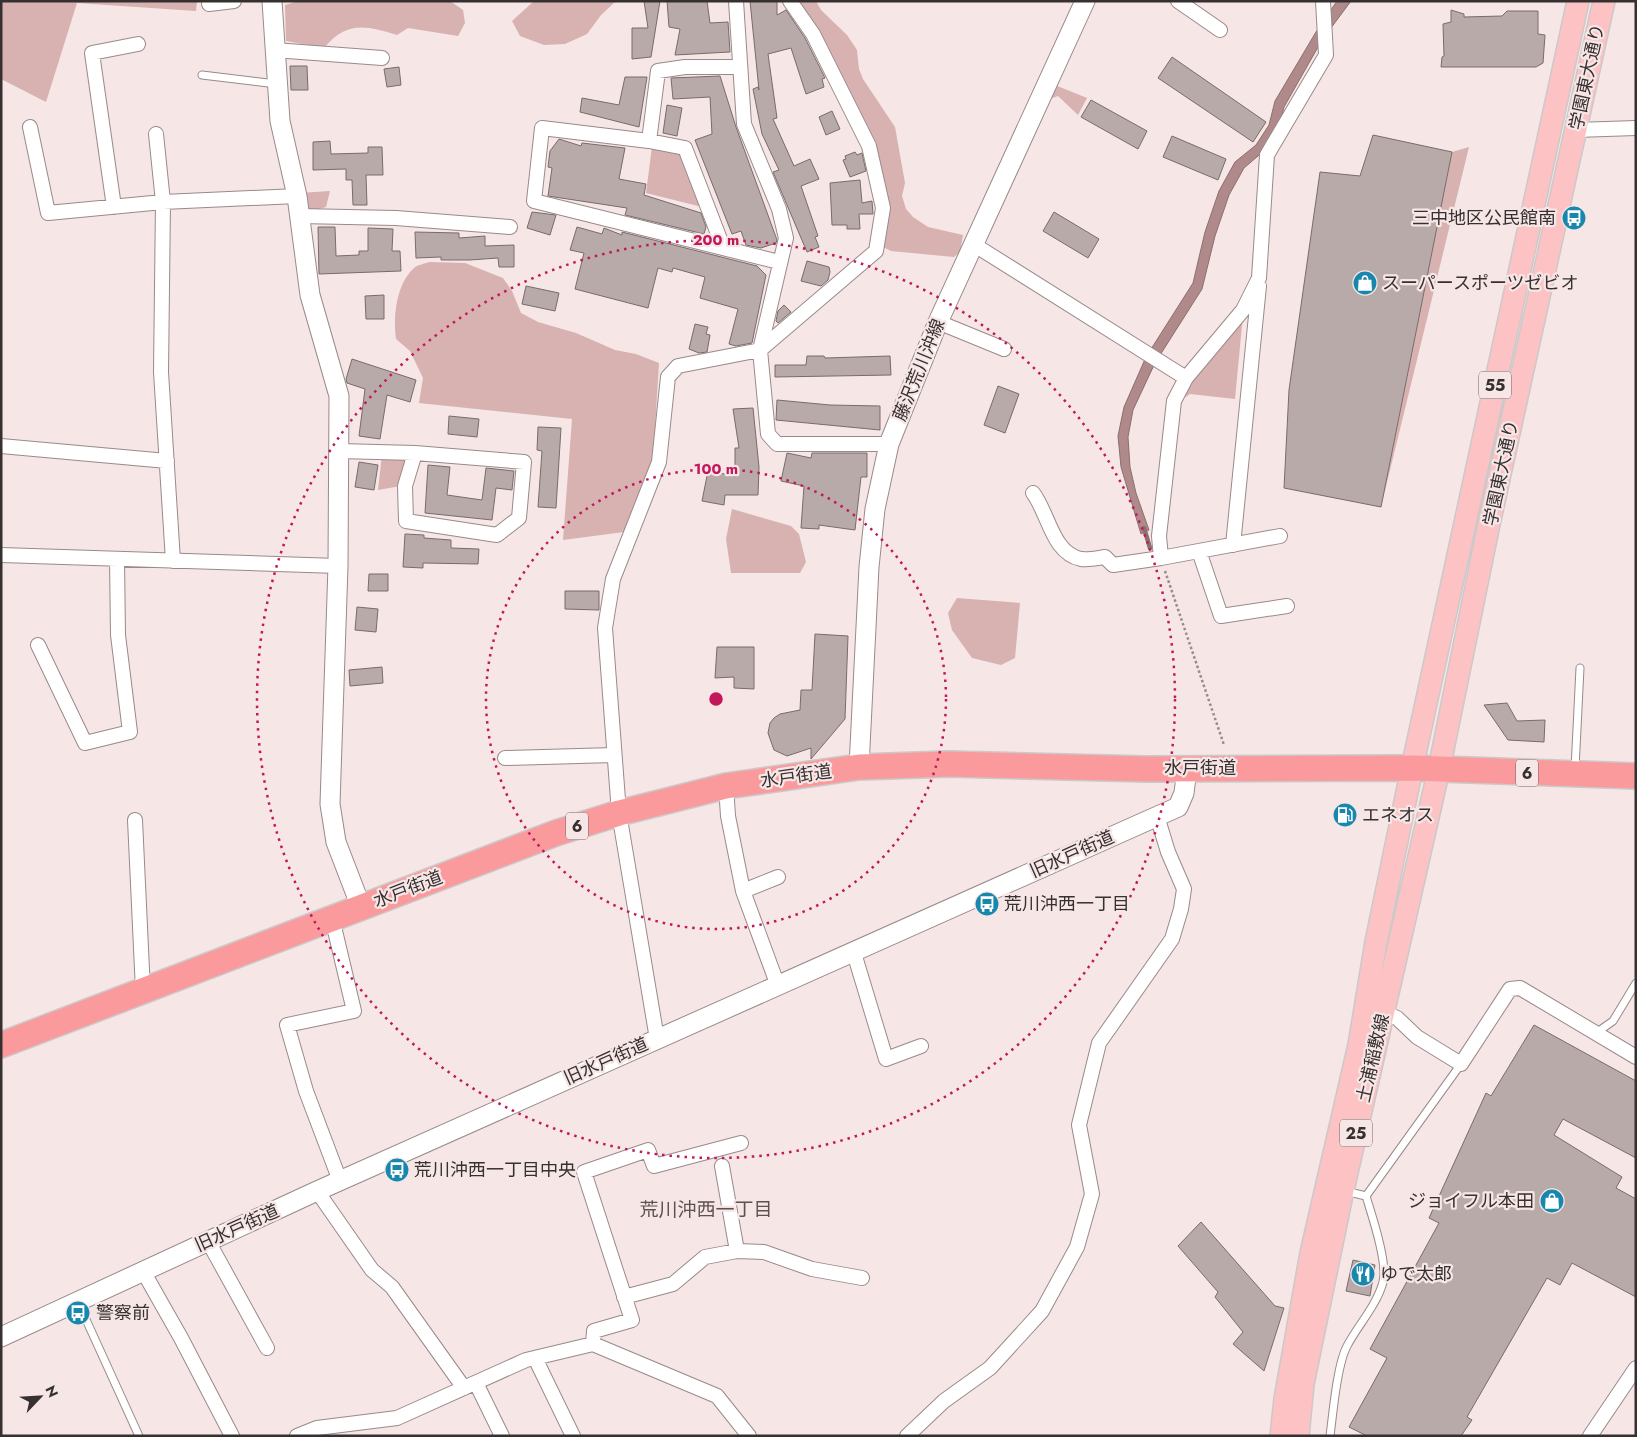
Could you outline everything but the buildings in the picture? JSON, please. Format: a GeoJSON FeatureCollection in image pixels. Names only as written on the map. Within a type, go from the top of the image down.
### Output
{"type":"FeatureCollection","features":[{"type":"Feature","properties":{"kind":"highway","name":"水戸街道"},"geometry":{"type":"LineString","coordinates":[[1,1045],[556,833],[619,813],[726,786],[859,767],[949,764],[1187,769],[1412,768],[1636,776]]}},
{"type":"Feature","properties":{"kind":"main road","name":"学園東大通り"},"geometry":{"type":"LineString","coordinates":[[1412,768],[1578,1]]}},
{"type":"Feature","properties":{"kind":"main road","name":"学園東大通り"},"geometry":{"type":"LineString","coordinates":[[1439,769],[1489,524],[1604,1]]}},
{"type":"Feature","properties":{"kind":"main road","name":"土浦稲敷線"},"geometry":{"type":"LineString","coordinates":[[1281,1436],[1285,1399],[1311,1253],[1358,1045],[1376,942],[1412,768]]}},
{"type":"Feature","properties":{"kind":"main road","name":"土浦稲敷線"},"geometry":{"type":"LineString","coordinates":[[1298,1436],[1303,1384],[1343,1190],[1439,769]]}},
{"type":"Feature","properties":{"kind":"street"},"geometry":{"type":"LineString","coordinates":[[209,4],[234,1]]}},
{"type":"Feature","properties":{"kind":"street"},"geometry":{"type":"LineString","coordinates":[[272,1],[276,84],[280,121],[297,196],[310,295],[339,396],[338,566],[330,804],[336,842],[361,907]]}},
{"type":"Feature","properties":{"kind":"street"},"geometry":{"type":"LineString","coordinates":[[736,1],[744,124],[778,209],[786,238],[760,350],[768,434],[777,444],[889,444]]}},
{"type":"Feature","properties":{"kind":"street"},"geometry":{"type":"LineString","coordinates":[[657,1039],[619,813],[605,628],[613,579],[659,462],[668,377],[678,366],[760,350],[876,251],[883,208],[869,146],[813,34],[790,1]]}},
{"type":"Feature","properties":{"kind":"street","name":"藤沢荒川沖線"},"geometry":{"type":"LineString","coordinates":[[859,767],[869,568],[875,509],[889,444],[938,322],[1085,1]]}},
{"type":"Feature","properties":{"kind":"street"},"geometry":{"type":"LineString","coordinates":[[1178,1],[1220,30]]}},
{"type":"Feature","properties":{"kind":"street"},"geometry":{"type":"LineString","coordinates":[[1233,545],[1259,278],[1267,155],[1326,55],[1323,1]]}},
{"type":"Feature","properties":{"kind":"street"},"geometry":{"type":"LineString","coordinates":[[114,207],[92,53],[138,44]]}},
{"type":"Feature","properties":{"kind":"street"},"geometry":{"type":"LineString","coordinates":[[274,50],[382,58]]}},
{"type":"Feature","properties":{"kind":"street"},"geometry":{"type":"LineString","coordinates":[[649,141],[658,71],[685,67],[740,67]]}},
{"type":"Feature","properties":{"kind":"street"},"geometry":{"type":"LineString","coordinates":[[30,127],[48,213],[163,202],[297,196]]}},
{"type":"Feature","properties":{"kind":"street"},"geometry":{"type":"LineString","coordinates":[[723,247],[685,148],[649,141],[542,128],[534,201],[779,262]]}},
{"type":"Feature","properties":{"kind":"street"},"geometry":{"type":"LineString","coordinates":[[1576,130],[1636,128]]}},
{"type":"Feature","properties":{"kind":"street"},"geometry":{"type":"LineString","coordinates":[[156,134],[163,202],[161,372],[173,561]]}},
{"type":"Feature","properties":{"kind":"street"},"geometry":{"type":"LineString","coordinates":[[299,216],[396,218],[510,227]]}},
{"type":"Feature","properties":{"kind":"street"},"geometry":{"type":"LineString","coordinates":[[974,244],[1186,378]]}},
{"type":"Feature","properties":{"kind":"street"},"geometry":{"type":"LineString","coordinates":[[1161,558],[1159,536],[1174,401],[1186,378],[1243,310],[1259,278]]}},
{"type":"Feature","properties":{"kind":"street"},"geometry":{"type":"LineString","coordinates":[[938,322],[1004,350]]}},
{"type":"Feature","properties":{"kind":"street"},"geometry":{"type":"LineString","coordinates":[[1,446],[167,461]]}},
{"type":"Feature","properties":{"kind":"street"},"geometry":{"type":"LineString","coordinates":[[339,451],[416,453],[524,462],[519,518],[497,535],[406,521],[405,486],[416,453]]}},
{"type":"Feature","properties":{"kind":"street"},"geometry":{"type":"LineString","coordinates":[[1033,493],[1043,506],[1053,535],[1065,552],[1082,559],[1105,557],[1113,565],[1280,536]]}},
{"type":"Feature","properties":{"kind":"street"},"geometry":{"type":"LineString","coordinates":[[1199,551],[1221,616],[1287,606]]}},
{"type":"Feature","properties":{"kind":"street"},"geometry":{"type":"LineString","coordinates":[[1,555],[338,566]]}},
{"type":"Feature","properties":{"kind":"street"},"geometry":{"type":"LineString","coordinates":[[38,645],[85,743],[130,732],[118,635],[117,559]]}},
{"type":"Feature","properties":{"kind":"street"},"geometry":{"type":"LineString","coordinates":[[505,758],[614,755]]}},
{"type":"Feature","properties":{"kind":"street","name":"旧水戸街道"},"geometry":{"type":"LineString","coordinates":[[1,1337],[208,1240],[1178,807],[1184,793],[1187,769]]}},
{"type":"Feature","properties":{"kind":"street"},"geometry":{"type":"LineString","coordinates":[[726,786],[728,816],[743,891],[778,986]]}},
{"type":"Feature","properties":{"kind":"street"},"geometry":{"type":"LineString","coordinates":[[907,1436],[944,1401],[990,1368],[1042,1311],[1077,1247],[1092,1194],[1079,1125],[1099,1042],[1172,939],[1181,909],[1184,889],[1168,852],[1157,816]]}},
{"type":"Feature","properties":{"kind":"street"},"geometry":{"type":"LineString","coordinates":[[135,820],[143,991]]}},
{"type":"Feature","properties":{"kind":"street"},"geometry":{"type":"LineString","coordinates":[[743,891],[778,877]]}},
{"type":"Feature","properties":{"kind":"street"},"geometry":{"type":"LineString","coordinates":[[332,918],[354,1011],[287,1025],[306,1091],[340,1181]]}},
{"type":"Feature","properties":{"kind":"street"},"geometry":{"type":"LineString","coordinates":[[854,953],[886,1059],[921,1046]]}},
{"type":"Feature","properties":{"kind":"street"},"geometry":{"type":"LineString","coordinates":[[1383,1012],[1396,1018],[1417,1037],[1461,1064],[1510,990],[1520,988],[1636,1057]]}},
{"type":"Feature","properties":{"kind":"street"},"geometry":{"type":"LineString","coordinates":[[593,1344],[594,1331],[632,1320],[584,1172],[648,1150],[654,1166],[741,1143]]}},
{"type":"Feature","properties":{"kind":"street"},"geometry":{"type":"LineString","coordinates":[[722,1166],[737,1251]]}},
{"type":"Feature","properties":{"kind":"street"},"geometry":{"type":"LineString","coordinates":[[317,1191],[372,1270],[392,1287],[470,1385],[502,1436]]}},
{"type":"Feature","properties":{"kind":"street"},"geometry":{"type":"LineString","coordinates":[[208,1240],[267,1348]]}},
{"type":"Feature","properties":{"kind":"street"},"geometry":{"type":"LineString","coordinates":[[624,1297],[673,1284],[705,1257],[737,1251],[764,1252],[812,1269],[862,1278]]}},
{"type":"Feature","properties":{"kind":"street"},"geometry":{"type":"LineString","coordinates":[[143,1270],[186,1346],[232,1436]]}},
{"type":"Feature","properties":{"kind":"street"},"geometry":{"type":"LineString","coordinates":[[297,1436],[317,1428],[397,1418],[535,1358],[593,1344],[717,1396],[749,1436]]}},
{"type":"Feature","properties":{"kind":"street"},"geometry":{"type":"LineString","coordinates":[[535,1358],[573,1436]]}},
{"type":"Feature","properties":{"kind":"street"},"geometry":{"type":"LineString","coordinates":[[1590,1436],[1634,1375]]}},
{"type":"Feature","properties":{"kind":"lane"},"geometry":{"type":"LineString","coordinates":[[202,75],[276,84]]}},
{"type":"Feature","properties":{"kind":"lane"},"geometry":{"type":"LineString","coordinates":[[1575,774],[1580,668]]}},
{"type":"Feature","properties":{"kind":"lane"},"geometry":{"type":"LineString","coordinates":[[1596,1033],[1613,1021],[1636,983]]}},
{"type":"Feature","properties":{"kind":"lane"},"geometry":{"type":"LineString","coordinates":[[1366,1196],[1461,1064]]}},
{"type":"Feature","properties":{"kind":"lane"},"geometry":{"type":"LineString","coordinates":[[1343,1190],[1366,1196]]}},
{"type":"Feature","properties":{"kind":"lane"},"geometry":{"type":"LineString","coordinates":[[1330,1436],[1334,1396],[1346,1347],[1361,1326],[1383,1281],[1380,1240],[1366,1196]]}},
{"type":"Feature","properties":{"kind":"lane"},"geometry":{"type":"LineString","coordinates":[[78,1301],[139,1436]]}},
{"type":"Feature","properties":{"kind":"path"},"geometry":{"type":"LineString","coordinates":[[1161,558],[1224,744]]}},
{"type":"Feature","properties":{"kind":"shaded area"},"geometry":{"type":"Polygon","coordinates":[[[1,1],[197,1],[196,11],[77,3],[46,102],[1,79],[1,1]]]}},
{"type":"Feature","properties":{"kind":"shaded area"},"geometry":{"type":"Polygon","coordinates":[[[299,1],[450,1],[463,10],[465,23],[458,36],[408,28],[397,35],[376,29],[349,29],[333,39],[324,48],[286,41],[285,5],[299,1]]]}},
{"type":"Feature","properties":{"kind":"shaded area"},"geometry":{"type":"Polygon","coordinates":[[[534,1],[616,1],[601,15],[587,34],[565,44],[544,45],[520,36],[512,21],[534,1]]]}},
{"type":"Feature","properties":{"kind":"shaded area"},"geometry":{"type":"Polygon","coordinates":[[[796,1],[816,1],[821,10],[847,35],[857,50],[859,69],[863,79],[895,127],[905,183],[902,196],[906,209],[913,217],[928,227],[963,235],[960,252],[954,257],[891,251],[883,247],[884,190],[796,1]]]}},
{"type":"Feature","properties":{"kind":"shaded area"},"geometry":{"type":"Polygon","coordinates":[[[1337,1],[1351,1],[1322,40],[1284,107],[1278,132],[1265,150],[1244,168],[1229,195],[1215,236],[1202,289],[1155,363],[1133,410],[1128,437],[1130,467],[1136,493],[1149,530],[1141,534],[1121,467],[1118,436],[1124,407],[1146,357],[1193,283],[1205,232],[1219,191],[1235,162],[1256,145],[1269,125],[1275,101],[1316,32],[1337,1]]]}},
{"type":"Feature","properties":{"kind":"shaded area"},"geometry":{"type":"Polygon","coordinates":[[[1050,83],[1087,98],[1078,115],[1058,96],[1044,101],[1050,83]]]}},
{"type":"Feature","properties":{"kind":"shaded area"},"geometry":{"type":"Polygon","coordinates":[[[652,147],[682,153],[702,207],[646,193],[652,147]]]}},
{"type":"Feature","properties":{"kind":"shaded area"},"geometry":{"type":"Polygon","coordinates":[[[1469,147],[1381,507],[1452,152],[1469,147]]]}},
{"type":"Feature","properties":{"kind":"shaded area"},"geometry":{"type":"Polygon","coordinates":[[[330,191],[326,207],[302,214],[300,193],[330,191]]]}},
{"type":"Feature","properties":{"kind":"shaded area"},"geometry":{"type":"Polygon","coordinates":[[[429,262],[465,263],[503,278],[512,291],[521,313],[538,322],[576,333],[615,350],[636,354],[659,363],[653,461],[624,532],[563,540],[572,419],[419,403],[423,378],[410,351],[396,339],[395,321],[397,302],[403,283],[415,267],[429,262]]]}},
{"type":"Feature","properties":{"kind":"shaded area"},"geometry":{"type":"Polygon","coordinates":[[[1243,315],[1235,399],[1190,394],[1178,402],[1190,380],[1243,315]]]}},
{"type":"Feature","properties":{"kind":"shaded area"},"geometry":{"type":"Polygon","coordinates":[[[382,455],[411,455],[401,486],[378,490],[382,455]]]}},
{"type":"Feature","properties":{"kind":"shaded area"},"geometry":{"type":"Polygon","coordinates":[[[732,509],[791,526],[799,534],[806,562],[800,573],[731,573],[726,539],[732,509]]]}},
{"type":"Feature","properties":{"kind":"shaded area"},"geometry":{"type":"Polygon","coordinates":[[[957,598],[1020,603],[1015,658],[1001,665],[972,658],[952,630],[948,613],[957,598]]]}},
{"type":"Feature","properties":{"kind":"waterway"},"geometry":{"type":"LineString","coordinates":[[1144,528],[1150,548]]}},
{"type":"Feature","properties":{"kind":"place","name":"三中地区公民館南"},"geometry":{"type":"Point","coordinates":[1574,218]}},
{"type":"Feature","properties":{"kind":"place","name":"スーパースポーツゼビオ"},"geometry":{"type":"Point","coordinates":[1365,283]}},
{"type":"Feature","properties":{"kind":"place","name":"エネオス"},"geometry":{"type":"Point","coordinates":[1345,815]}},
{"type":"Feature","properties":{"kind":"place","name":"荒川沖西一丁目"},"geometry":{"type":"Point","coordinates":[987,904]}},
{"type":"Feature","properties":{"kind":"place","name":"荒川沖西一丁目中央"},"geometry":{"type":"Point","coordinates":[397,1170]}},
{"type":"Feature","properties":{"kind":"place","name":"ジョイフル本田"},"geometry":{"type":"Point","coordinates":[1552,1201]}},
{"type":"Feature","properties":{"kind":"place","name":"ゆで太郎"},"geometry":{"type":"Point","coordinates":[1363,1274]}},
{"type":"Feature","properties":{"kind":"place","name":"警察前"},"geometry":{"type":"Point","coordinates":[78,1313]}},
{"type":"Feature","properties":{"kind":"district","name":"荒川沖西一丁目"},"geometry":{"type":"Point","coordinates":[706,1209]}}]}
